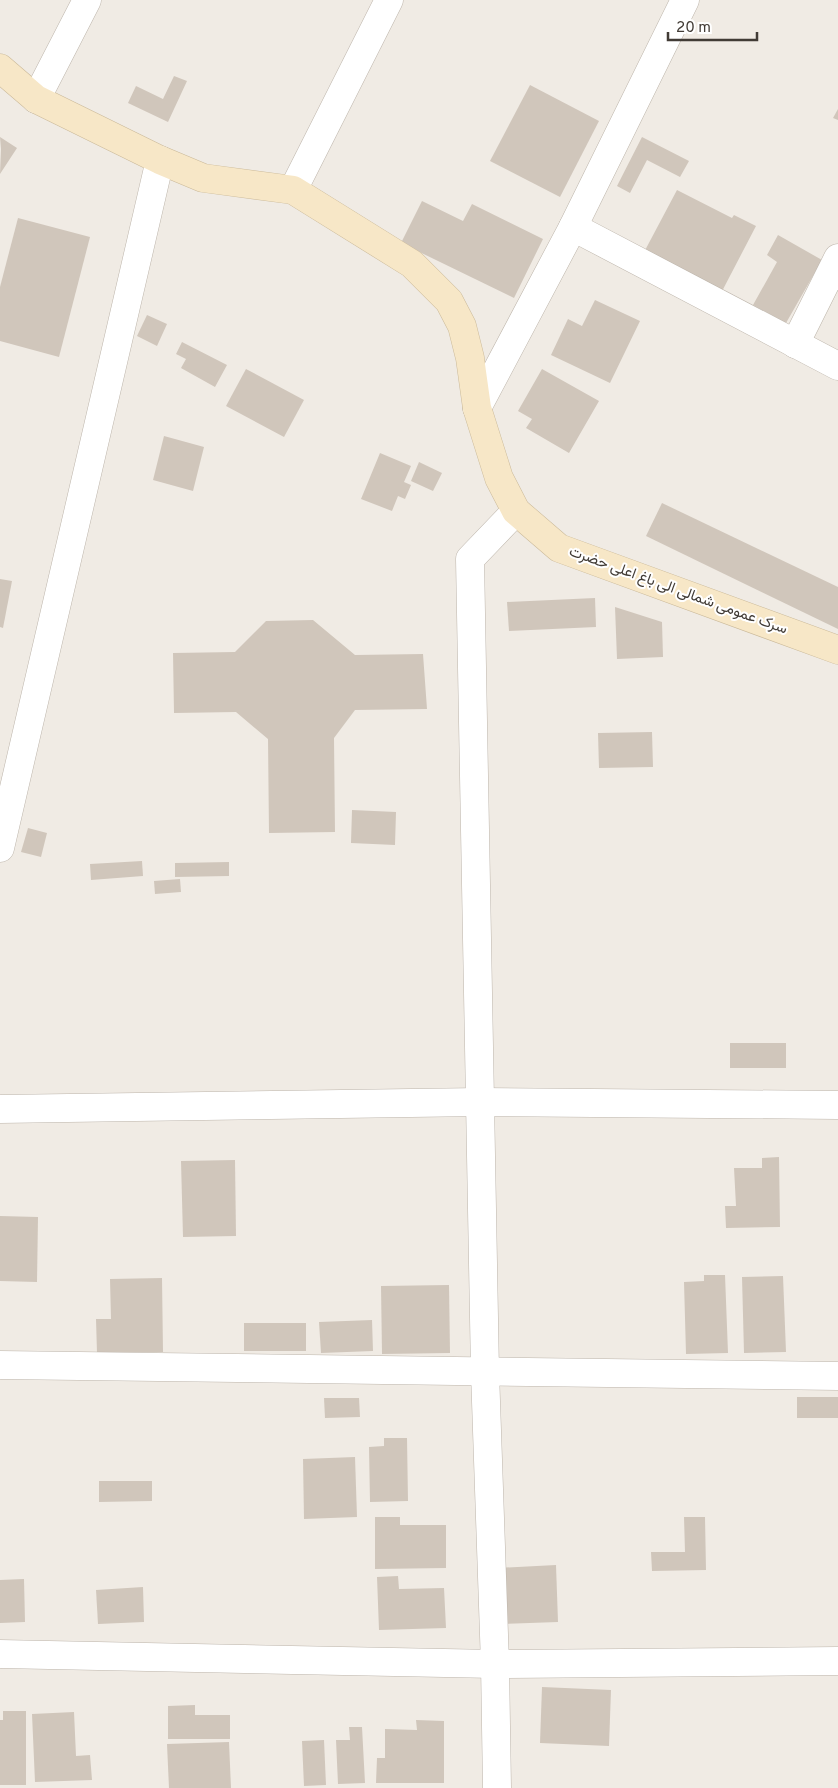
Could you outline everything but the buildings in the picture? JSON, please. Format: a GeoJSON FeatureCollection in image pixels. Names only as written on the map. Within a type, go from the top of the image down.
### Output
{"type":"FeatureCollection","features":[{"type":"Feature","properties":{"kind":"street"},"geometry":{"type":"LineString","coordinates":[[36,99],[86,0]]}},
{"type":"Feature","properties":{"kind":"street"},"geometry":{"type":"LineString","coordinates":[[293,190],[388,0]]}},
{"type":"Feature","properties":{"kind":"street"},"geometry":{"type":"LineString","coordinates":[[478,408],[573,227],[685,0]]}},
{"type":"Feature","properties":{"kind":"street","name":"سرک عمومی شمالی الی باغ اعلی حضرت"},"geometry":{"type":"LineString","coordinates":[[0,68],[36,99],[160,160],[202,178],[293,190],[412,264],[449,301],[462,326],[470,358],[478,408],[499,478],[516,511],[560,548],[838,650]]}},
{"type":"Feature","properties":{"kind":"street"},"geometry":{"type":"LineString","coordinates":[[0,848],[160,160]]}},
{"type":"Feature","properties":{"kind":"street"},"geometry":{"type":"LineString","coordinates":[[573,227],[838,366]]}},
{"type":"Feature","properties":{"kind":"street"},"geometry":{"type":"LineString","coordinates":[[795,344],[838,258]]}},
{"type":"Feature","properties":{"kind":"street"},"geometry":{"type":"LineString","coordinates":[[498,1788],[485,1372],[470,559],[516,511]]}},
{"type":"Feature","properties":{"kind":"street"},"geometry":{"type":"LineString","coordinates":[[0,1109],[480,1102],[838,1105]]}},
{"type":"Feature","properties":{"kind":"street"},"geometry":{"type":"LineString","coordinates":[[0,1365],[838,1376]]}},
{"type":"Feature","properties":{"kind":"street"},"geometry":{"type":"LineString","coordinates":[[0,1654],[495,1664],[838,1661]]}}]}
